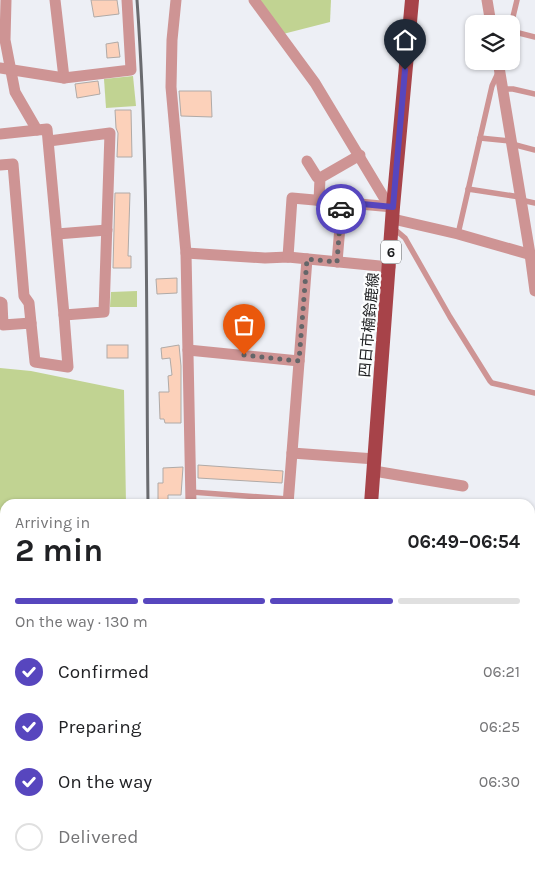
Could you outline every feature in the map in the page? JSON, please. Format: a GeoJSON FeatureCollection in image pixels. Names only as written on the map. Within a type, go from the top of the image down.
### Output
{"type":"FeatureCollection","features":[{"type":"Feature","properties":{"kind":"main road","name":"四日市楠鈴鹿線"},"geometry":{"type":"LineString","coordinates":[[371,499],[390,267],[392,215],[412,0]]}},
{"type":"Feature","properties":{"kind":"street"},"geometry":{"type":"LineString","coordinates":[[6,0],[2,40],[5,68],[14,92],[37,130]]}},
{"type":"Feature","properties":{"kind":"street"},"geometry":{"type":"LineString","coordinates":[[55,0],[64,78]]}},
{"type":"Feature","properties":{"kind":"street"},"geometry":{"type":"LineString","coordinates":[[5,68],[64,78],[131,70],[127,0]]}},
{"type":"Feature","properties":{"kind":"street"},"geometry":{"type":"LineString","coordinates":[[176,0],[172,40],[171,87],[186,253],[191,499]]}},
{"type":"Feature","properties":{"kind":"street"},"geometry":{"type":"LineString","coordinates":[[254,0],[315,83],[360,156],[392,215]]}},
{"type":"Feature","properties":{"kind":"street"},"geometry":{"type":"LineString","coordinates":[[487,0],[490,15]]}},
{"type":"Feature","properties":{"kind":"street"},"geometry":{"type":"LineString","coordinates":[[501,70],[511,142],[533,255],[535,291]]}},
{"type":"Feature","properties":{"kind":"street"},"geometry":{"type":"LineString","coordinates":[[0,134],[47,129],[68,367],[35,362],[29,303],[24,296],[13,164],[0,165]]}},
{"type":"Feature","properties":{"kind":"street"},"geometry":{"type":"LineString","coordinates":[[49,141],[110,133],[104,312],[64,315]]}},
{"type":"Feature","properties":{"kind":"street"},"geometry":{"type":"LineString","coordinates":[[320,178],[360,156]]}},
{"type":"Feature","properties":{"kind":"street"},"geometry":{"type":"LineString","coordinates":[[307,161],[317,177],[320,178]]}},
{"type":"Feature","properties":{"kind":"street"},"geometry":{"type":"LineString","coordinates":[[319,200],[320,178]]}},
{"type":"Feature","properties":{"kind":"street"},"geometry":{"type":"LineString","coordinates":[[288,258],[292,198],[342,202],[533,255]]}},
{"type":"Feature","properties":{"kind":"street"},"geometry":{"type":"LineString","coordinates":[[337,262],[342,202]]}},
{"type":"Feature","properties":{"kind":"street"},"geometry":{"type":"LineString","coordinates":[[57,234],[107,230]]}},
{"type":"Feature","properties":{"kind":"street"},"geometry":{"type":"LineString","coordinates":[[186,253],[307,259],[390,267]]}},
{"type":"Feature","properties":{"kind":"street"},"geometry":{"type":"LineString","coordinates":[[288,499],[307,259]]}},
{"type":"Feature","properties":{"kind":"street"},"geometry":{"type":"LineString","coordinates":[[0,302],[2,303],[3,326],[31,323]]}},
{"type":"Feature","properties":{"kind":"street"},"geometry":{"type":"LineString","coordinates":[[188,350],[299,361]]}},
{"type":"Feature","properties":{"kind":"street"},"geometry":{"type":"LineString","coordinates":[[292,454],[374,465],[463,486]]}},
{"type":"Feature","properties":{"kind":"lane"},"geometry":{"type":"LineString","coordinates":[[513,15],[517,0]]}},
{"type":"Feature","properties":{"kind":"lane"},"geometry":{"type":"LineString","coordinates":[[520,33],[535,36]]}},
{"type":"Feature","properties":{"kind":"lane"},"geometry":{"type":"LineString","coordinates":[[458,234],[492,86],[498,70]]}},
{"type":"Feature","properties":{"kind":"lane"},"geometry":{"type":"LineString","coordinates":[[503,90],[513,89],[535,94]]}},
{"type":"Feature","properties":{"kind":"lane"},"geometry":{"type":"LineString","coordinates":[[480,138],[511,142],[535,150]]}},
{"type":"Feature","properties":{"kind":"lane"},"geometry":{"type":"LineString","coordinates":[[468,189],[521,198],[535,204]]}},
{"type":"Feature","properties":{"kind":"lane"},"geometry":{"type":"LineString","coordinates":[[392,215],[450,317],[490,381],[535,393]]}},
{"type":"Feature","properties":{"kind":"lane"},"geometry":{"type":"LineString","coordinates":[[191,492],[266,499]]}},
{"type":"Feature","properties":{"kind":"green space"},"geometry":{"type":"Polygon","coordinates":[[[260,0],[331,0],[330,22],[283,34],[260,0]]]}},
{"type":"Feature","properties":{"kind":"green space"},"geometry":{"type":"Polygon","coordinates":[[[133,76],[136,106],[106,108],[104,79],[133,76]]]}},
{"type":"Feature","properties":{"kind":"green space"},"geometry":{"type":"Polygon","coordinates":[[[137,291],[137,307],[110,307],[111,292],[137,291]]]}},
{"type":"Feature","properties":{"kind":"green space"},"geometry":{"type":"Polygon","coordinates":[[[0,368],[31,371],[124,390],[126,499],[0,499],[0,368]]]}},
{"type":"Feature","properties":{"kind":"building"},"geometry":{"type":"Polygon","coordinates":[[[91,0],[117,0],[119,14],[94,17],[91,0]]]}},
{"type":"Feature","properties":{"kind":"building"},"geometry":{"type":"Polygon","coordinates":[[[118,42],[120,57],[107,58],[106,44],[118,42]]]}},
{"type":"Feature","properties":{"kind":"building"},"geometry":{"type":"Polygon","coordinates":[[[98,81],[100,94],[77,98],[75,84],[98,81]]]}},
{"type":"Feature","properties":{"kind":"building"},"geometry":{"type":"Polygon","coordinates":[[[179,91],[211,91],[212,117],[181,116],[179,91]]]}},
{"type":"Feature","properties":{"kind":"building"},"geometry":{"type":"Polygon","coordinates":[[[115,110],[131,110],[132,157],[117,157],[118,133],[115,110]]]}},
{"type":"Feature","properties":{"kind":"building"},"geometry":{"type":"Polygon","coordinates":[[[115,193],[130,193],[128,256],[131,256],[131,268],[113,268],[115,193]]]}},
{"type":"Feature","properties":{"kind":"building"},"geometry":{"type":"Polygon","coordinates":[[[177,278],[177,293],[157,294],[156,279],[177,278]]]}},
{"type":"Feature","properties":{"kind":"building"},"geometry":{"type":"Polygon","coordinates":[[[107,345],[128,345],[128,358],[107,358],[107,345]]]}},
{"type":"Feature","properties":{"kind":"building"},"geometry":{"type":"Polygon","coordinates":[[[179,345],[181,423],[165,423],[164,419],[160,419],[159,392],[169,392],[168,376],[172,375],[170,358],[162,359],[161,348],[179,345]]]}},
{"type":"Feature","properties":{"kind":"building"},"geometry":{"type":"Polygon","coordinates":[[[198,465],[283,471],[282,483],[198,478],[198,465]]]}},
{"type":"Feature","properties":{"kind":"building"},"geometry":{"type":"Polygon","coordinates":[[[183,467],[181,495],[168,495],[168,499],[158,499],[158,483],[163,483],[163,468],[183,467]]]}},
{"type":"Feature","properties":{"kind":"railway"},"geometry":{"type":"LineString","coordinates":[[137,0],[144,125],[148,499]]}},
{"type":"Feature","properties":{"kind":"way so far"},"geometry":{"type":"LineString","coordinates":[[244,355],[299,361],[307,259],[337,262],[341,209]]}},
{"type":"Feature","properties":{"kind":"route"},"geometry":{"type":"LineString","coordinates":[[341,209],[342,202],[393,207],[405,70]]}}]}
